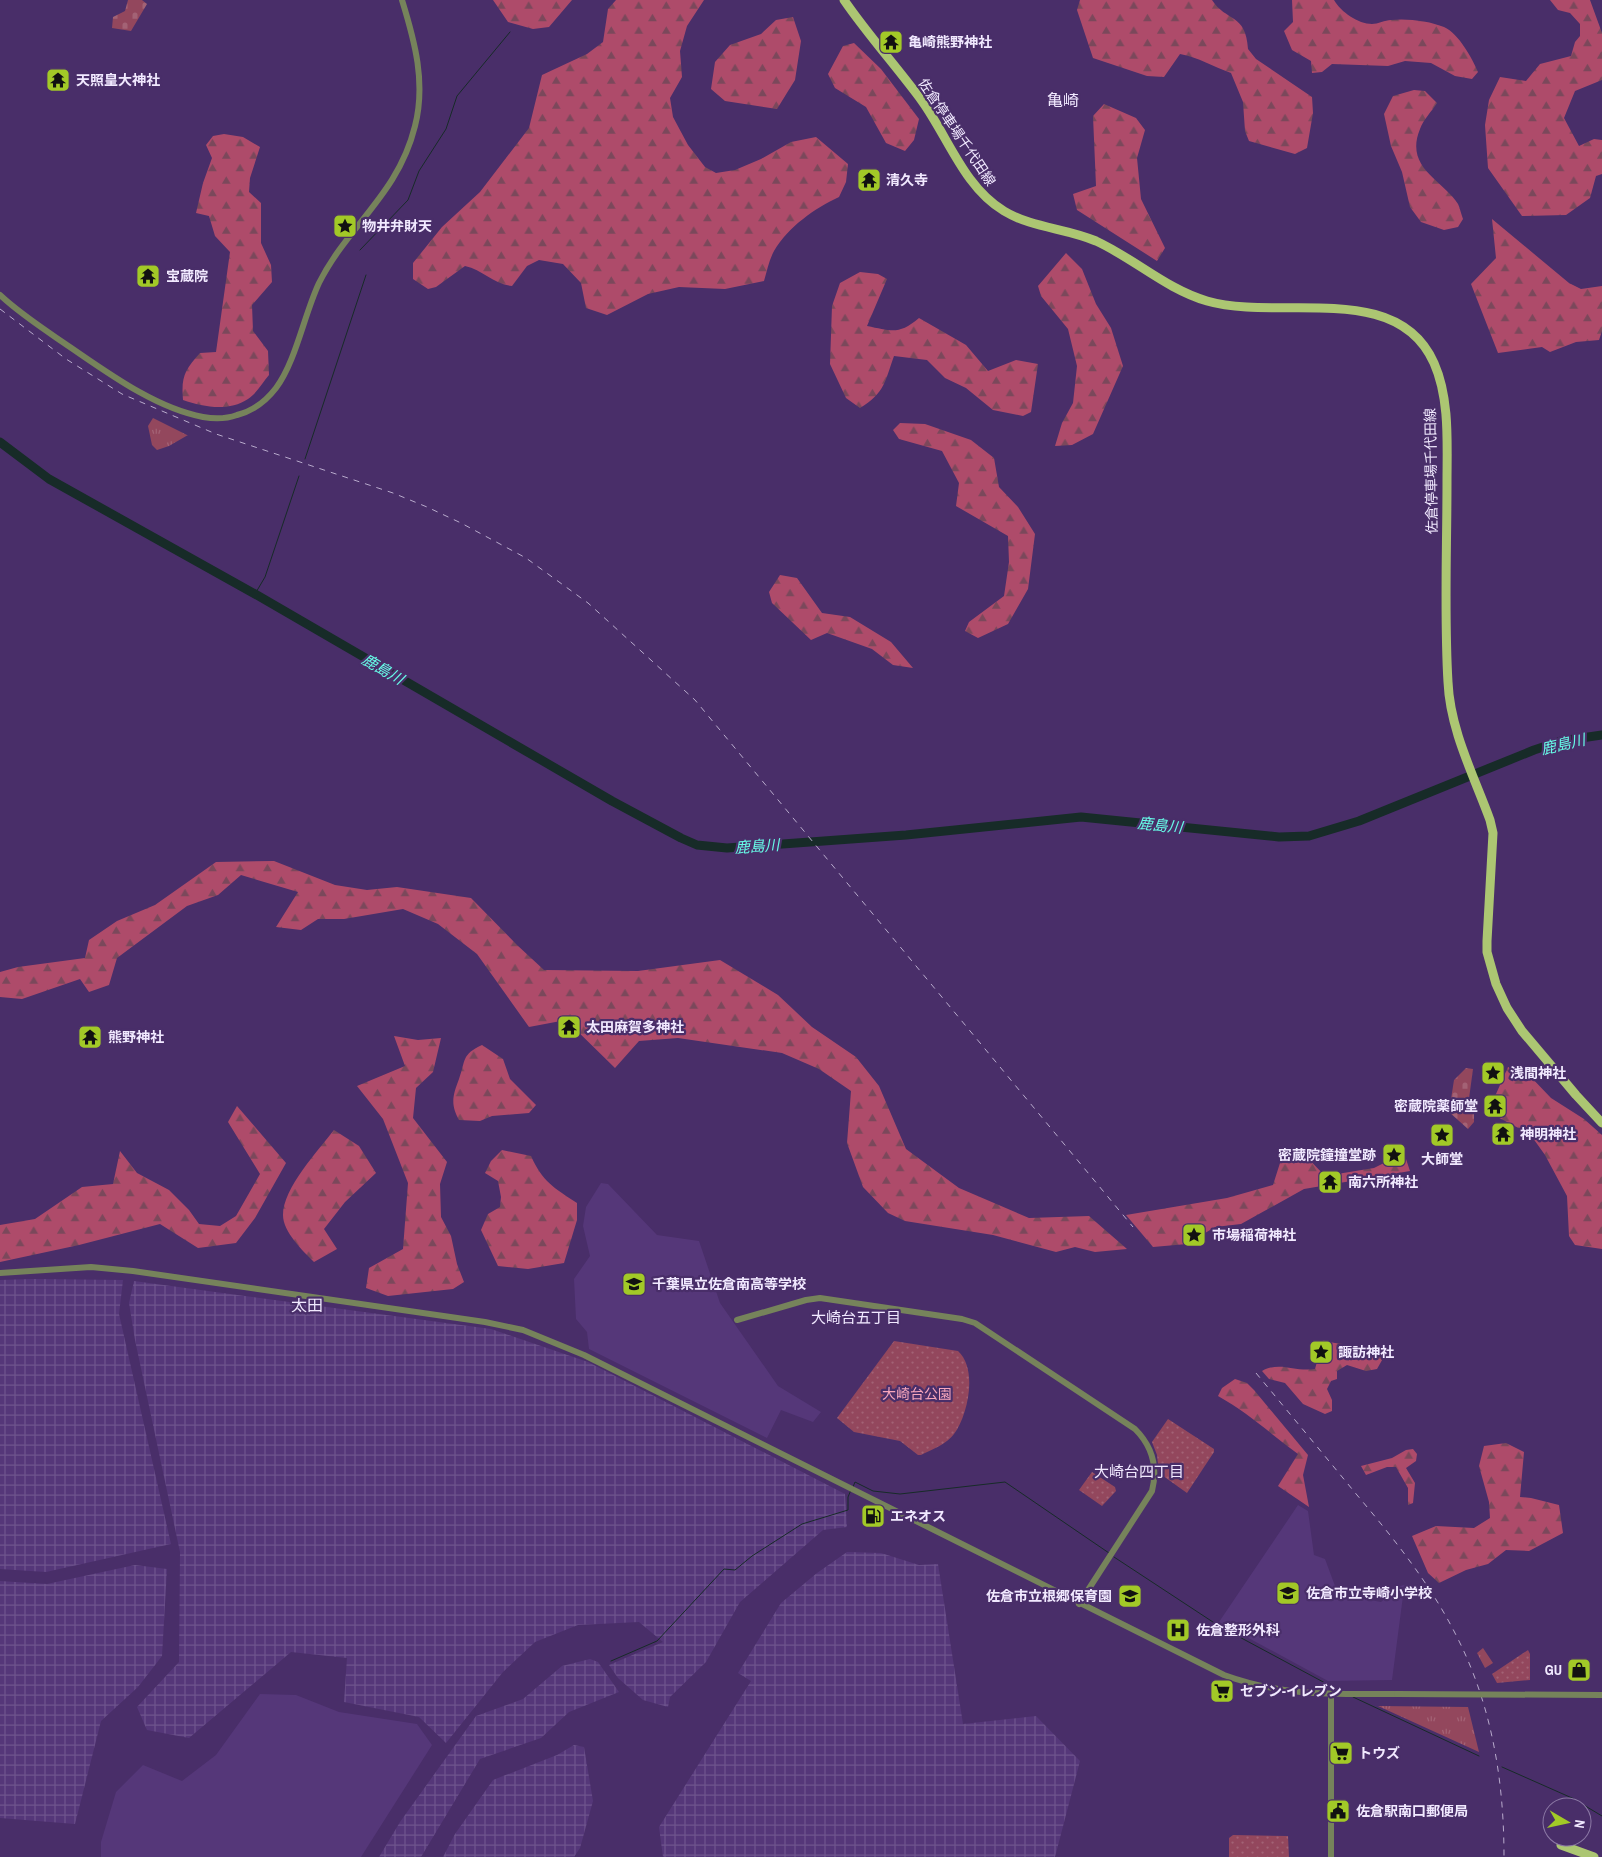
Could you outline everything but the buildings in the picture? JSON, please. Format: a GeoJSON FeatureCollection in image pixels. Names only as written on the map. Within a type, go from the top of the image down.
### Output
{"type":"FeatureCollection","features":[{"type":"Feature","properties":{"kind":"main road","name":"佐倉停車場千代田線"},"geometry":{"type":"LineString","coordinates":[[844,0],[930,113],[977,189],[1003,211],[1026,222],[1095,241],[1173,287],[1206,301],[1254,309],[1339,309],[1371,312],[1384,315],[1405,327],[1424,347],[1436,368],[1446,416],[1448,684],[1452,715],[1493,834],[1487,952],[1496,984],[1507,1008],[1522,1031],[1576,1095],[1602,1122]]}},
{"type":"Feature","properties":{"kind":"main road"},"geometry":{"type":"LineString","coordinates":[[1566,1847],[1594,1857]]}},
{"type":"Feature","properties":{"kind":"street"},"geometry":{"type":"LineString","coordinates":[[0,295],[42,328],[132,387],[185,412],[219,418],[236,416],[253,409],[268,398],[285,374],[305,317],[320,282],[340,251],[391,183],[410,144],[416,125],[420,96],[419,69],[415,44],[402,0]]}},
{"type":"Feature","properties":{"kind":"street"},"geometry":{"type":"LineString","coordinates":[[0,1273],[90,1267],[133,1271],[457,1317],[523,1330],[584,1355],[1224,1675],[1274,1690],[1331,1696],[1397,1694],[1602,1695]]}},
{"type":"Feature","properties":{"kind":"street"},"geometry":{"type":"LineString","coordinates":[[737,1320],[806,1300],[820,1298],[975,1323],[1135,1429],[1145,1440],[1154,1460],[1155,1480],[1152,1491],[1079,1604]]}},
{"type":"Feature","properties":{"kind":"street"},"geometry":{"type":"LineString","coordinates":[[1331,1696],[1331,1857]]}},
{"type":"Feature","properties":{"kind":"shaded area"},"geometry":{"type":"Polygon","coordinates":[[[601,1183],[608,1184],[657,1235],[699,1241],[720,1303],[778,1386],[821,1412],[813,1422],[781,1410],[767,1438],[589,1349],[587,1332],[576,1319],[574,1279],[590,1256],[583,1226],[586,1207],[601,1183]]]}},
{"type":"Feature","properties":{"kind":"shaded area"},"geometry":{"type":"Polygon","coordinates":[[[0,1280],[123,1280],[119,1314],[171,1544],[46,1572],[0,1569],[0,1280]]]}},
{"type":"Feature","properties":{"kind":"shaded area"},"geometry":{"type":"Polygon","coordinates":[[[134,1281],[491,1329],[588,1362],[845,1494],[847,1527],[823,1530],[740,1602],[706,1662],[670,1697],[668,1707],[643,1700],[618,1678],[609,1665],[663,1642],[639,1622],[578,1625],[535,1642],[503,1672],[446,1743],[419,1717],[344,1702],[347,1658],[291,1652],[189,1738],[147,1730],[137,1707],[179,1662],[180,1552],[135,1340],[129,1303],[134,1281]]]}},
{"type":"Feature","properties":{"kind":"shaded area","name":"佐倉市立寺崎小学校"},"geometry":{"type":"Polygon","coordinates":[[[1298,1505],[1308,1511],[1314,1555],[1325,1559],[1338,1594],[1381,1602],[1400,1586],[1408,1584],[1407,1594],[1403,1596],[1392,1680],[1328,1681],[1219,1622],[1298,1505]]]}},
{"type":"Feature","properties":{"kind":"shaded area"},"geometry":{"type":"Polygon","coordinates":[[[847,1552],[881,1553],[919,1565],[938,1564],[963,1724],[1036,1716],[1080,1761],[1055,1857],[663,1857],[659,1827],[751,1681],[738,1673],[781,1603],[817,1573],[847,1552]]]}},
{"type":"Feature","properties":{"kind":"shaded area"},"geometry":{"type":"Polygon","coordinates":[[[135,1565],[167,1569],[162,1656],[138,1687],[101,1721],[75,1824],[0,1818],[0,1581],[47,1584],[135,1565]]]}},
{"type":"Feature","properties":{"kind":"shaded area"},"geometry":{"type":"Polygon","coordinates":[[[590,1659],[598,1662],[619,1692],[569,1712],[541,1738],[480,1759],[421,1857],[379,1857],[400,1822],[476,1716],[523,1699],[562,1666],[590,1659]]]}},
{"type":"Feature","properties":{"kind":"shaded area"},"geometry":{"type":"Polygon","coordinates":[[[260,1694],[296,1695],[339,1712],[417,1724],[432,1745],[361,1857],[101,1857],[101,1842],[116,1792],[143,1765],[182,1781],[216,1755],[260,1694]]]}},
{"type":"Feature","properties":{"kind":"shaded area"},"geometry":{"type":"Polygon","coordinates":[[[574,1745],[584,1747],[593,1801],[580,1848],[574,1857],[443,1857],[455,1834],[493,1780],[557,1755],[574,1745]]]}},
{"type":"Feature","properties":{"kind":"green space"},"geometry":{"type":"Polygon","coordinates":[[[128,0],[142,0],[147,4],[131,31],[112,28],[113,17],[125,11],[128,0]]]}},
{"type":"Feature","properties":{"kind":"green space"},"geometry":{"type":"Polygon","coordinates":[[[493,0],[572,0],[549,27],[533,29],[508,22],[493,0]]]}},
{"type":"Feature","properties":{"kind":"green space"},"geometry":{"type":"Polygon","coordinates":[[[616,0],[704,0],[687,26],[680,51],[682,77],[670,98],[673,117],[688,145],[705,167],[716,173],[735,170],[761,159],[791,142],[816,137],[848,164],[846,182],[839,197],[794,226],[772,254],[764,281],[725,289],[679,287],[648,294],[607,315],[586,308],[581,283],[563,264],[539,260],[527,266],[512,286],[499,283],[465,266],[436,287],[428,289],[413,279],[413,263],[442,227],[480,192],[529,128],[542,75],[587,54],[603,42],[608,9],[616,0]]]}},
{"type":"Feature","properties":{"kind":"green space"},"geometry":{"type":"Polygon","coordinates":[[[1080,0],[1212,0],[1217,7],[1244,29],[1248,49],[1256,59],[1312,97],[1313,113],[1307,148],[1295,154],[1249,141],[1245,131],[1243,102],[1231,73],[1206,62],[1180,54],[1164,77],[1147,76],[1093,58],[1077,10],[1080,0]]]}},
{"type":"Feature","properties":{"kind":"green space"},"geometry":{"type":"Polygon","coordinates":[[[1292,0],[1334,0],[1341,9],[1361,22],[1374,24],[1404,19],[1444,27],[1450,30],[1460,41],[1469,53],[1478,72],[1472,79],[1455,76],[1431,63],[1405,61],[1388,66],[1332,64],[1322,72],[1312,73],[1311,61],[1292,50],[1284,31],[1293,22],[1292,0]]]}},
{"type":"Feature","properties":{"kind":"green space"},"geometry":{"type":"Polygon","coordinates":[[[1550,0],[1590,0],[1602,33],[1602,80],[1575,91],[1564,118],[1579,146],[1594,139],[1602,140],[1602,174],[1596,176],[1590,198],[1566,215],[1522,216],[1488,168],[1485,125],[1489,100],[1500,77],[1526,81],[1540,64],[1571,56],[1575,42],[1580,36],[1580,24],[1570,13],[1558,10],[1550,0]]]}},
{"type":"Feature","properties":{"kind":"green space"},"geometry":{"type":"Polygon","coordinates":[[[793,17],[801,41],[795,80],[777,109],[725,101],[711,89],[715,62],[730,45],[761,34],[776,20],[793,17]]]}},
{"type":"Feature","properties":{"kind":"green space"},"geometry":{"type":"Polygon","coordinates":[[[854,43],[881,69],[919,119],[914,140],[905,151],[886,143],[866,107],[835,88],[828,74],[843,46],[854,43]]]}},
{"type":"Feature","properties":{"kind":"green space"},"geometry":{"type":"Polygon","coordinates":[[[1414,90],[1425,91],[1437,103],[1420,129],[1416,142],[1417,154],[1427,172],[1458,204],[1463,219],[1458,227],[1444,230],[1421,222],[1410,207],[1402,172],[1391,146],[1384,114],[1393,96],[1414,90]]]}},
{"type":"Feature","properties":{"kind":"green space"},"geometry":{"type":"Polygon","coordinates":[[[1104,104],[1136,118],[1145,130],[1137,158],[1141,199],[1165,248],[1157,261],[1077,210],[1073,194],[1096,186],[1093,116],[1104,104]]]}},
{"type":"Feature","properties":{"kind":"green space"},"geometry":{"type":"Polygon","coordinates":[[[224,134],[243,137],[260,147],[250,178],[249,192],[261,203],[261,243],[271,265],[272,282],[252,305],[253,331],[268,351],[269,375],[257,391],[248,399],[232,406],[216,407],[199,405],[183,400],[183,385],[185,374],[200,353],[216,352],[230,252],[215,236],[209,216],[196,213],[203,183],[212,158],[206,145],[213,136],[224,134]]]}},
{"type":"Feature","properties":{"kind":"green space"},"geometry":{"type":"Polygon","coordinates":[[[1492,219],[1569,283],[1581,289],[1602,286],[1602,331],[1599,340],[1576,342],[1550,352],[1542,347],[1498,353],[1471,284],[1496,258],[1492,219]]]}},
{"type":"Feature","properties":{"kind":"green space"},"geometry":{"type":"Polygon","coordinates":[[[1066,253],[1082,269],[1096,304],[1111,328],[1123,366],[1093,434],[1072,445],[1055,446],[1062,423],[1073,403],[1077,366],[1068,329],[1041,296],[1038,286],[1066,253]]]}},
{"type":"Feature","properties":{"kind":"green space"},"geometry":{"type":"Polygon","coordinates":[[[860,272],[878,274],[887,279],[867,326],[895,330],[906,327],[919,318],[966,345],[988,371],[1016,360],[1038,364],[1031,412],[1023,416],[993,410],[966,388],[945,378],[927,360],[894,356],[883,386],[875,397],[860,408],[846,398],[830,364],[832,306],[840,283],[860,272]]]}},
{"type":"Feature","properties":{"kind":"green space"},"geometry":{"type":"Polygon","coordinates":[[[153,418],[188,435],[169,446],[157,450],[152,445],[148,426],[153,418]]]}},
{"type":"Feature","properties":{"kind":"green space"},"geometry":{"type":"Polygon","coordinates":[[[900,423],[925,424],[971,440],[994,458],[999,487],[1018,507],[1035,534],[1028,589],[1008,624],[978,638],[965,631],[969,622],[1004,596],[1009,562],[1008,536],[956,506],[959,483],[942,451],[899,439],[893,430],[900,423]]]}},
{"type":"Feature","properties":{"kind":"green space"},"geometry":{"type":"Polygon","coordinates":[[[780,575],[797,578],[822,613],[850,617],[891,642],[913,668],[893,665],[872,649],[827,633],[811,640],[772,603],[769,592],[780,575]]]}},
{"type":"Feature","properties":{"kind":"green space"},"geometry":{"type":"Polygon","coordinates":[[[274,861],[335,885],[367,890],[397,887],[471,898],[544,970],[638,971],[720,960],[778,995],[812,1027],[856,1057],[879,1086],[906,1149],[959,1188],[1029,1218],[1089,1216],[1127,1249],[1095,1252],[1075,1247],[1056,1252],[993,1235],[905,1221],[888,1213],[863,1187],[847,1143],[851,1091],[819,1069],[782,1053],[678,1038],[639,1041],[615,1068],[566,1020],[529,1027],[477,954],[438,924],[403,909],[344,919],[318,919],[301,930],[276,927],[298,892],[241,875],[218,895],[187,906],[117,958],[109,985],[89,992],[80,979],[22,999],[0,997],[0,972],[18,967],[85,958],[89,940],[117,921],[155,905],[216,862],[274,861]]]}},
{"type":"Feature","properties":{"kind":"green space"},"geometry":{"type":"Polygon","coordinates":[[[394,1036],[418,1040],[441,1038],[433,1072],[416,1088],[413,1118],[447,1162],[440,1184],[441,1217],[451,1236],[457,1264],[464,1282],[453,1289],[388,1296],[366,1288],[369,1268],[403,1249],[408,1183],[383,1119],[357,1086],[405,1066],[394,1036]]]}},
{"type":"Feature","properties":{"kind":"green space"},"geometry":{"type":"Polygon","coordinates":[[[482,1045],[503,1059],[510,1079],[536,1105],[529,1113],[492,1116],[480,1121],[459,1120],[453,1104],[455,1090],[467,1055],[482,1045]]]}},
{"type":"Feature","properties":{"kind":"green space"},"geometry":{"type":"Polygon","coordinates":[[[1508,1067],[1528,1074],[1551,1098],[1584,1119],[1602,1135],[1602,1249],[1575,1245],[1569,1236],[1567,1196],[1545,1155],[1530,1134],[1488,1112],[1508,1067]]]}},
{"type":"Feature","properties":{"kind":"green space"},"geometry":{"type":"Polygon","coordinates":[[[1466,1068],[1473,1069],[1468,1106],[1474,1112],[1474,1122],[1468,1129],[1449,1112],[1454,1080],[1466,1068]]]}},
{"type":"Feature","properties":{"kind":"green space"},"geometry":{"type":"Polygon","coordinates":[[[237,1106],[286,1163],[255,1218],[236,1243],[198,1248],[160,1224],[79,1245],[0,1262],[0,1225],[35,1219],[82,1187],[113,1184],[120,1151],[137,1173],[169,1190],[189,1210],[199,1224],[220,1226],[236,1216],[260,1174],[228,1122],[237,1106]]]}},
{"type":"Feature","properties":{"kind":"green space"},"geometry":{"type":"Polygon","coordinates":[[[334,1130],[359,1146],[376,1173],[345,1202],[324,1229],[337,1249],[314,1262],[294,1241],[286,1228],[283,1215],[289,1193],[295,1182],[334,1130]]]}},
{"type":"Feature","properties":{"kind":"green space"},"geometry":{"type":"Polygon","coordinates":[[[502,1150],[531,1156],[544,1178],[577,1203],[577,1220],[564,1263],[528,1269],[498,1266],[481,1230],[488,1214],[500,1207],[501,1197],[498,1181],[485,1173],[491,1161],[502,1150]]]}},
{"type":"Feature","properties":{"kind":"green space"},"geometry":{"type":"Polygon","coordinates":[[[1301,1151],[1325,1176],[1374,1168],[1404,1153],[1410,1171],[1304,1189],[1241,1224],[1215,1227],[1187,1244],[1153,1247],[1126,1215],[1227,1198],[1273,1185],[1280,1163],[1301,1151]]]}},
{"type":"Feature","properties":{"kind":"green space"},"geometry":{"type":"Polygon","coordinates":[[[1323,1340],[1339,1344],[1363,1346],[1386,1353],[1377,1369],[1366,1371],[1347,1365],[1337,1371],[1337,1379],[1331,1381],[1327,1389],[1332,1400],[1332,1411],[1325,1414],[1303,1404],[1285,1383],[1269,1379],[1262,1371],[1275,1367],[1315,1369],[1323,1340]]]}},
{"type":"Feature","properties":{"kind":"green space","name":"大崎台公園"},"geometry":{"type":"Polygon","coordinates":[[[894,1341],[958,1351],[968,1369],[969,1392],[959,1426],[947,1441],[921,1455],[918,1455],[900,1441],[854,1432],[837,1418],[894,1341]]]}},
{"type":"Feature","properties":{"kind":"green space"},"geometry":{"type":"Polygon","coordinates":[[[1235,1379],[1247,1383],[1254,1390],[1308,1455],[1303,1475],[1309,1507],[1278,1486],[1298,1454],[1249,1416],[1218,1396],[1222,1388],[1235,1379]]]}},
{"type":"Feature","properties":{"kind":"green space"},"geometry":{"type":"Polygon","coordinates":[[[1168,1419],[1214,1449],[1214,1452],[1187,1493],[1159,1473],[1157,1455],[1152,1442],[1168,1419]]]}},
{"type":"Feature","properties":{"kind":"green space"},"geometry":{"type":"Polygon","coordinates":[[[1506,1443],[1524,1452],[1520,1497],[1559,1505],[1563,1533],[1529,1551],[1506,1550],[1488,1564],[1466,1570],[1439,1583],[1428,1573],[1412,1536],[1436,1526],[1474,1528],[1490,1518],[1489,1502],[1479,1466],[1484,1446],[1506,1443]]]}},
{"type":"Feature","properties":{"kind":"green space"},"geometry":{"type":"Polygon","coordinates":[[[1413,1449],[1417,1454],[1416,1461],[1406,1468],[1415,1483],[1413,1503],[1408,1505],[1408,1488],[1396,1467],[1387,1467],[1366,1475],[1361,1466],[1392,1458],[1406,1450],[1413,1449]]]}},
{"type":"Feature","properties":{"kind":"green space"},"geometry":{"type":"Polygon","coordinates":[[[1092,1472],[1115,1487],[1116,1491],[1102,1506],[1079,1490],[1092,1472]]]}},
{"type":"Feature","properties":{"kind":"green space"},"geometry":{"type":"Polygon","coordinates":[[[1483,1648],[1493,1663],[1485,1668],[1477,1653],[1483,1648]]]}},
{"type":"Feature","properties":{"kind":"green space"},"geometry":{"type":"Polygon","coordinates":[[[1528,1650],[1530,1654],[1530,1680],[1497,1683],[1492,1674],[1528,1650]]]}},
{"type":"Feature","properties":{"kind":"green space"},"geometry":{"type":"Polygon","coordinates":[[[1378,1706],[1468,1707],[1479,1752],[1378,1706]]]}},
{"type":"Feature","properties":{"kind":"green space"},"geometry":{"type":"Polygon","coordinates":[[[1233,1835],[1288,1836],[1289,1857],[1229,1857],[1229,1838],[1233,1835]]]}},
{"type":"Feature","properties":{"kind":"waterway"},"geometry":{"type":"LineString","coordinates":[[360,250],[408,200],[419,171],[446,129],[457,96],[510,32]]}},
{"type":"Feature","properties":{"kind":"waterway"},"geometry":{"type":"LineString","coordinates":[[305,459],[366,275]]}},
{"type":"Feature","properties":{"kind":"waterway","name":"鹿島川"},"geometry":{"type":"LineString","coordinates":[[0,442],[49,479],[255,594],[612,801],[697,845],[727,848],[906,835],[1081,817],[1279,837],[1309,836],[1359,821],[1534,750],[1561,741],[1602,735]]}},
{"type":"Feature","properties":{"kind":"waterway"},"geometry":{"type":"LineString","coordinates":[[255,594],[265,577],[299,476]]}},
{"type":"Feature","properties":{"kind":"waterway"},"geometry":{"type":"LineString","coordinates":[[853,1487],[855,1482],[873,1491],[900,1494],[1005,1482],[1109,1553]]}},
{"type":"Feature","properties":{"kind":"waterway"},"geometry":{"type":"LineString","coordinates":[[611,1661],[657,1641],[724,1569],[735,1570],[752,1556],[802,1524],[848,1510],[848,1497],[851,1490]]}},
{"type":"Feature","properties":{"kind":"waterway"},"geometry":{"type":"LineString","coordinates":[[1114,1557],[1219,1626],[1340,1691]]}},
{"type":"Feature","properties":{"kind":"waterway"},"geometry":{"type":"LineString","coordinates":[[1353,1697],[1479,1756]]}},
{"type":"Feature","properties":{"kind":"waterway"},"geometry":{"type":"LineString","coordinates":[[1502,1767],[1572,1798],[1602,1816]]}},
{"type":"Feature","properties":{"kind":"railway"},"geometry":{"type":"LineString","coordinates":[[0,309],[66,359],[122,394],[216,434],[393,493],[427,507],[526,558],[588,603],[695,700],[1133,1227]]}},
{"type":"Feature","properties":{"kind":"railway"},"geometry":{"type":"LineString","coordinates":[[1256,1373],[1398,1546],[1436,1599],[1457,1637],[1479,1690],[1494,1744],[1502,1800],[1504,1857]]}},
{"type":"Feature","properties":{"kind":"place","name":"亀崎熊野神社"},"geometry":{"type":"Point","coordinates":[891,42]}},
{"type":"Feature","properties":{"kind":"place","name":"天照皇大神社"},"geometry":{"type":"Point","coordinates":[58,80]}},
{"type":"Feature","properties":{"kind":"place","name":"清久寺"},"geometry":{"type":"Point","coordinates":[869,180]}},
{"type":"Feature","properties":{"kind":"place","name":"物井弁財天"},"geometry":{"type":"Point","coordinates":[345,226]}},
{"type":"Feature","properties":{"kind":"place","name":"宝蔵院"},"geometry":{"type":"Point","coordinates":[148,276]}},
{"type":"Feature","properties":{"kind":"place","name":"太田麻賀多神社"},"geometry":{"type":"Point","coordinates":[569,1027]}},
{"type":"Feature","properties":{"kind":"place","name":"熊野神社"},"geometry":{"type":"Point","coordinates":[90,1037]}},
{"type":"Feature","properties":{"kind":"place","name":"浅間神社"},"geometry":{"type":"Point","coordinates":[1493,1073]}},
{"type":"Feature","properties":{"kind":"place","name":"密蔵院薬師堂"},"geometry":{"type":"Point","coordinates":[1495,1106]}},
{"type":"Feature","properties":{"kind":"place","name":"神明神社"},"geometry":{"type":"Point","coordinates":[1503,1134]}},
{"type":"Feature","properties":{"kind":"place","name":"大師堂"},"geometry":{"type":"Point","coordinates":[1442,1135]}},
{"type":"Feature","properties":{"kind":"place","name":"密蔵院鐘撞堂跡"},"geometry":{"type":"Point","coordinates":[1394,1155]}},
{"type":"Feature","properties":{"kind":"place","name":"南六所神社"},"geometry":{"type":"Point","coordinates":[1330,1182]}},
{"type":"Feature","properties":{"kind":"place","name":"市場稲荷神社"},"geometry":{"type":"Point","coordinates":[1194,1235]}},
{"type":"Feature","properties":{"kind":"place","name":"千葉県立佐倉南高等学校"},"geometry":{"type":"Point","coordinates":[634,1284]}},
{"type":"Feature","properties":{"kind":"place","name":"諏訪神社"},"geometry":{"type":"Point","coordinates":[1321,1352]}},
{"type":"Feature","properties":{"kind":"place","name":"エネオス"},"geometry":{"type":"Point","coordinates":[873,1516]}},
{"type":"Feature","properties":{"kind":"place","name":"佐倉市立寺崎小学校"},"geometry":{"type":"Point","coordinates":[1288,1593]}},
{"type":"Feature","properties":{"kind":"place","name":"佐倉市立根郷保育園"},"geometry":{"type":"Point","coordinates":[1130,1596]}},
{"type":"Feature","properties":{"kind":"place","name":"佐倉整形外科"},"geometry":{"type":"Point","coordinates":[1178,1630]}},
{"type":"Feature","properties":{"kind":"place","name":"GU"},"geometry":{"type":"Point","coordinates":[1579,1670]}},
{"type":"Feature","properties":{"kind":"place","name":"セブン-イレブン"},"geometry":{"type":"Point","coordinates":[1222,1691]}},
{"type":"Feature","properties":{"kind":"place","name":"トウズ"},"geometry":{"type":"Point","coordinates":[1341,1753]}},
{"type":"Feature","properties":{"kind":"place","name":"佐倉駅南口郵便局"},"geometry":{"type":"Point","coordinates":[1338,1811]}},
{"type":"Feature","properties":{"kind":"district","name":"亀崎"},"geometry":{"type":"Point","coordinates":[1063,100]}},
{"type":"Feature","properties":{"kind":"district","name":"太田"},"geometry":{"type":"Point","coordinates":[307,1305]}},
{"type":"Feature","properties":{"kind":"district","name":"大崎台五丁目"},"geometry":{"type":"Point","coordinates":[856,1317]}},
{"type":"Feature","properties":{"kind":"district","name":"大崎台四丁目"},"geometry":{"type":"Point","coordinates":[1139,1471]}}]}
